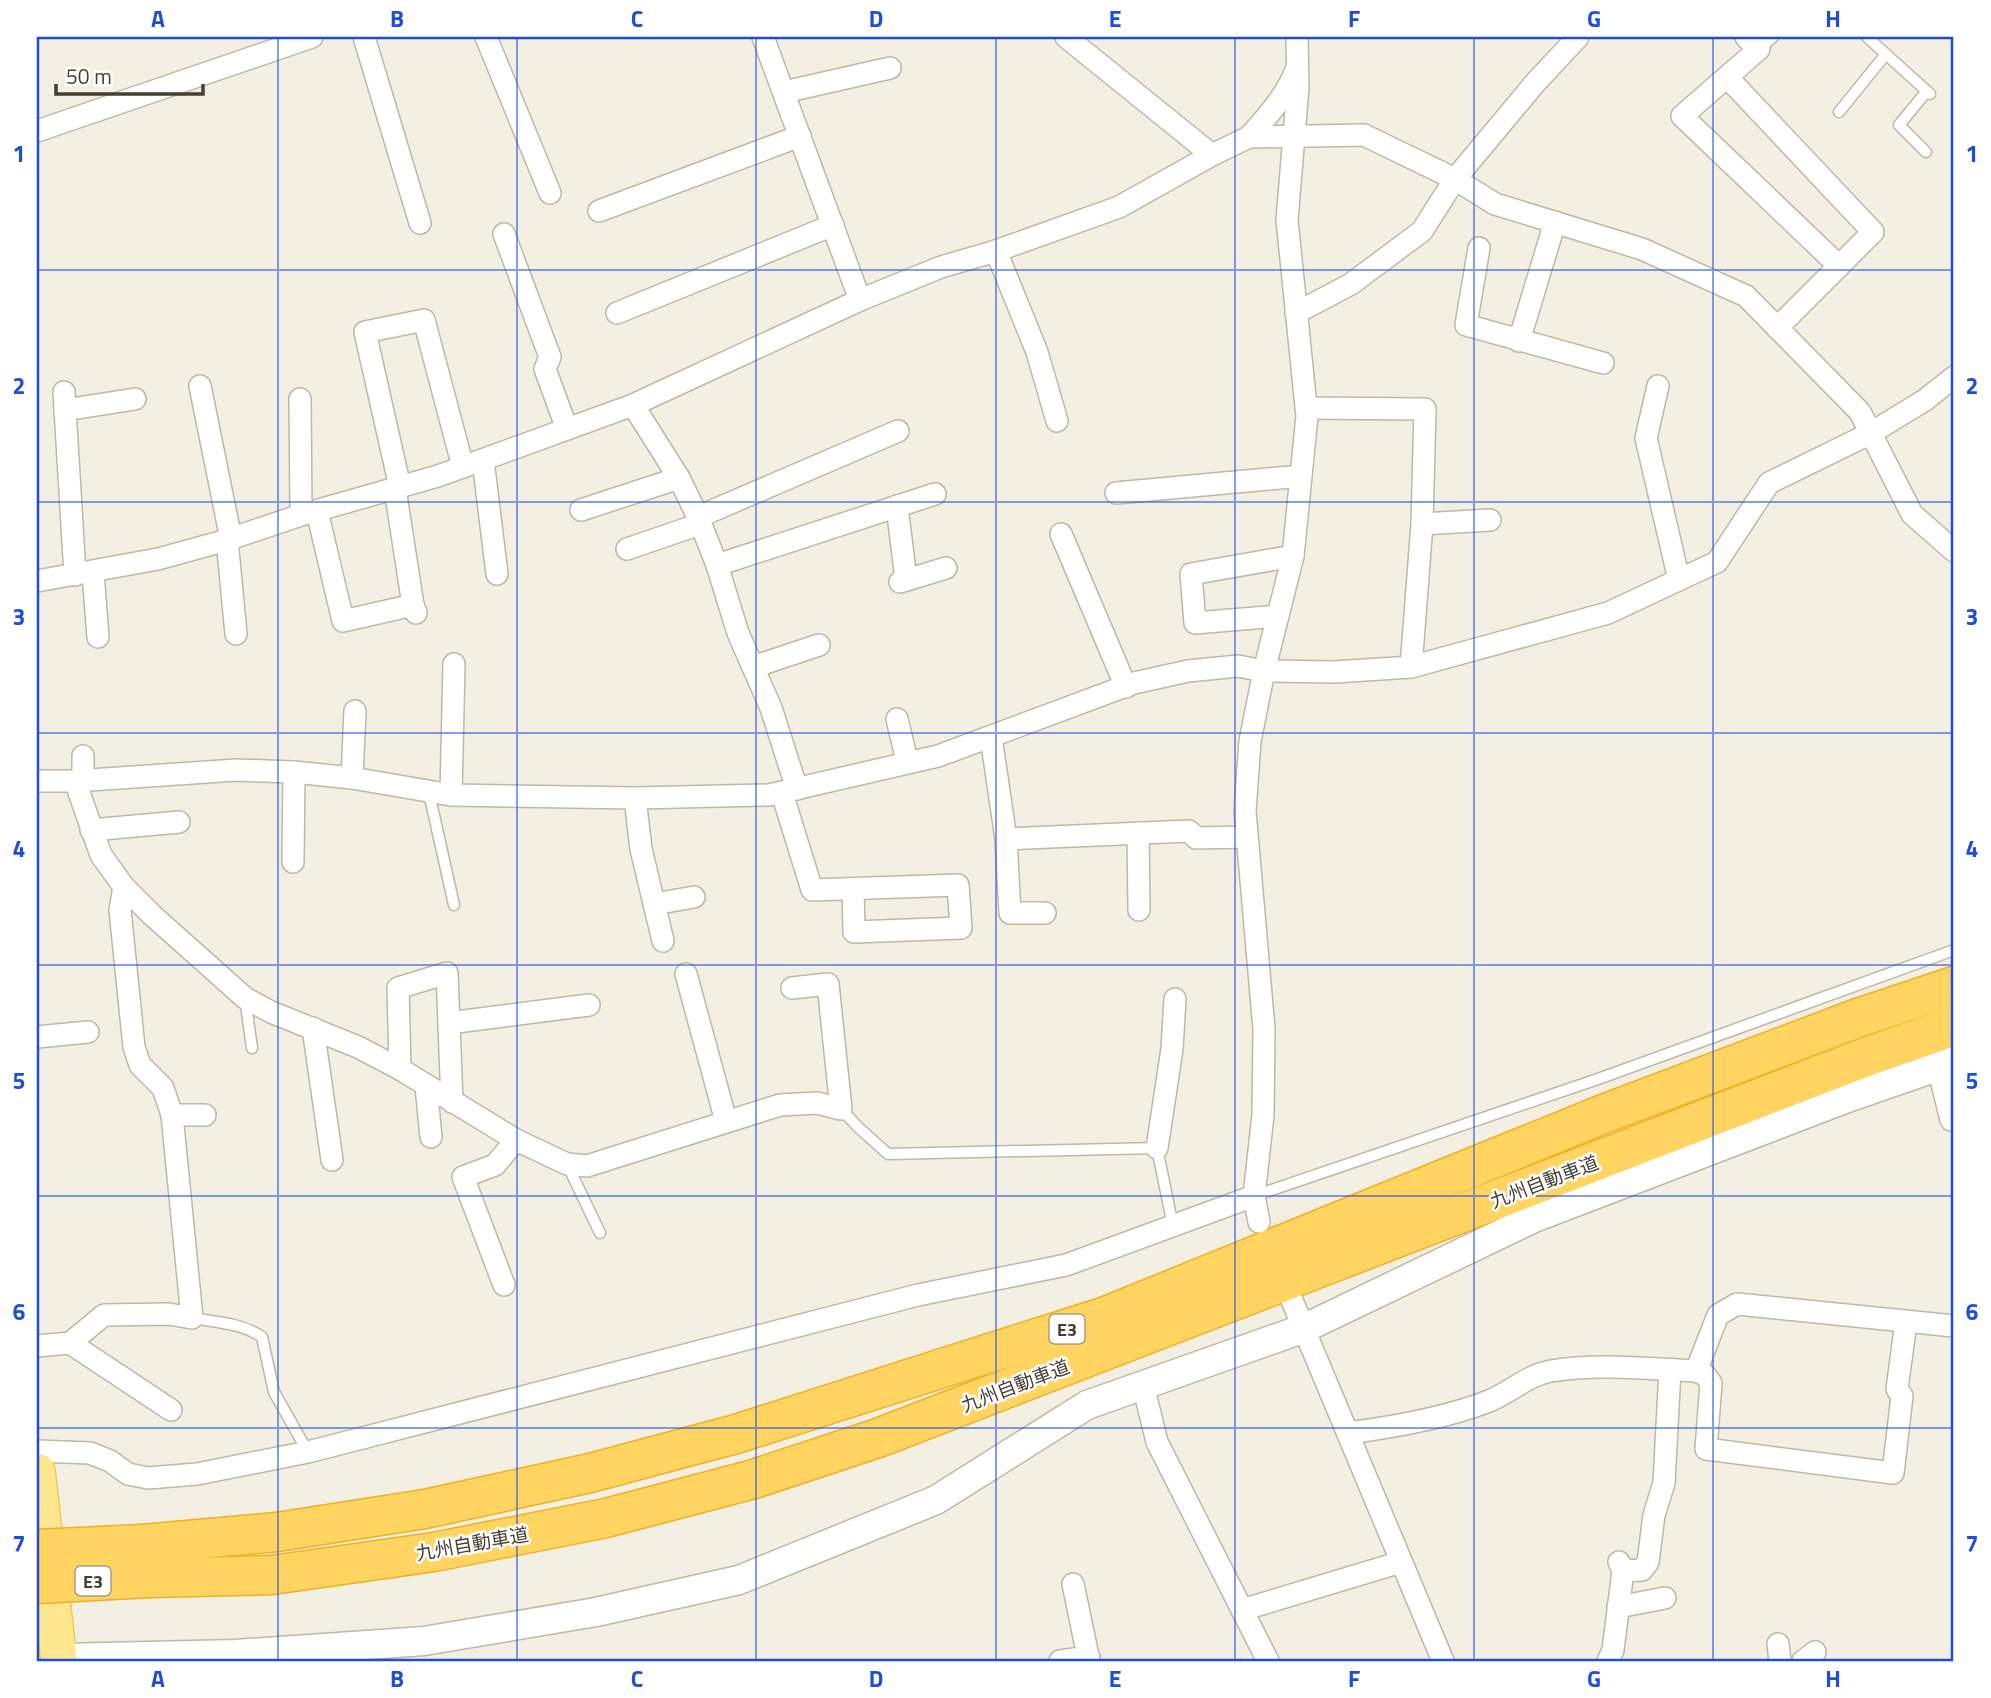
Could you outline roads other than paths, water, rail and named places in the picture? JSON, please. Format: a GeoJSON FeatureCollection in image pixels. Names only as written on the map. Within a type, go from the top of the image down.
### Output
{"type":"FeatureCollection","features":[{"type":"Feature","properties":{"kind":"highway","name":"九州自動車道"},"geometry":{"type":"LineString","coordinates":[[37,1584],[277,1532],[425,1509],[590,1473],[736,1434],[1106,1317],[1606,1113],[1858,1018],[1954,986]]}},
{"type":"Feature","properties":{"kind":"highway","name":"九州自動車道"},"geometry":{"type":"LineString","coordinates":[[37,1549],[272,1575],[434,1552],[606,1518],[754,1479],[891,1433],[1866,1057],[1954,1026]]}},
{"type":"Feature","properties":{"kind":"main road"},"geometry":{"type":"LineString","coordinates":[[37,1471],[52,1659]]}},
{"type":"Feature","properties":{"kind":"street"},"geometry":{"type":"LineString","coordinates":[[37,131],[312,37]]}},
{"type":"Feature","properties":{"kind":"street"},"geometry":{"type":"LineString","coordinates":[[364,37],[420,223]]}},
{"type":"Feature","properties":{"kind":"street"},"geometry":{"type":"LineString","coordinates":[[486,37],[550,193]]}},
{"type":"Feature","properties":{"kind":"street"},"geometry":{"type":"LineString","coordinates":[[763,37],[860,300]]}},
{"type":"Feature","properties":{"kind":"street"},"geometry":{"type":"LineString","coordinates":[[1066,37],[1212,155]]}},
{"type":"Feature","properties":{"kind":"street"},"geometry":{"type":"LineString","coordinates":[[1259,1222],[1254,1196],[1263,1115],[1264,1030],[1245,811],[1250,741],[1264,671],[1293,556],[1306,408],[1287,220],[1298,65],[1297,37]]}},
{"type":"Feature","properties":{"kind":"street"},"geometry":{"type":"LineString","coordinates":[[1296,313],[1351,284],[1422,231],[1455,179],[1536,82],[1578,37]]}},
{"type":"Feature","properties":{"kind":"street"},"geometry":{"type":"LineString","coordinates":[[1760,41],[1727,77],[1682,116],[1839,266]]}},
{"type":"Feature","properties":{"kind":"street"},"geometry":{"type":"LineString","coordinates":[[37,581],[158,559],[229,540],[463,467],[633,405],[860,300],[941,267],[996,251],[1119,207],[1249,137],[1291,83],[1298,65]]}},
{"type":"Feature","properties":{"kind":"street"},"geometry":{"type":"LineString","coordinates":[[784,92],[890,68]]}},
{"type":"Feature","properties":{"kind":"street"},"geometry":{"type":"LineString","coordinates":[[1727,77],[1873,232],[1777,328]]}},
{"type":"Feature","properties":{"kind":"street"},"geometry":{"type":"LineString","coordinates":[[1249,137],[1364,135],[1455,179],[1495,204],[1642,249],[1746,296],[1860,412],[1912,514],[1954,551]]}},
{"type":"Feature","properties":{"kind":"street"},"geometry":{"type":"LineString","coordinates":[[599,211],[800,136]]}},
{"type":"Feature","properties":{"kind":"street"},"geometry":{"type":"LineString","coordinates":[[1519,341],[1555,222]]}},
{"type":"Feature","properties":{"kind":"street"},"geometry":{"type":"LineString","coordinates":[[617,313],[833,225]]}},
{"type":"Feature","properties":{"kind":"street"},"geometry":{"type":"LineString","coordinates":[[505,234],[550,356],[545,369],[567,429]]}},
{"type":"Feature","properties":{"kind":"street"},"geometry":{"type":"LineString","coordinates":[[1479,248],[1466,325],[1603,363]]}},
{"type":"Feature","properties":{"kind":"street"},"geometry":{"type":"LineString","coordinates":[[996,251],[1037,352],[1057,421]]}},
{"type":"Feature","properties":{"kind":"street"},"geometry":{"type":"LineString","coordinates":[[300,399],[309,513],[343,621],[414,609],[397,488],[365,332],[424,320],[463,467]]}},
{"type":"Feature","properties":{"kind":"street"},"geometry":{"type":"LineString","coordinates":[[37,780],[79,780],[236,770],[352,778],[451,795],[635,798],[769,795],[937,756],[1126,687],[1188,671],[1238,666],[1264,671],[1411,667],[1608,613],[1717,562],[1769,483],[1871,433],[1924,400],[1954,377]]}},
{"type":"Feature","properties":{"kind":"street"},"geometry":{"type":"LineString","coordinates":[[200,386],[229,540],[236,634]]}},
{"type":"Feature","properties":{"kind":"street"},"geometry":{"type":"LineString","coordinates":[[1658,386],[1646,438],[1679,580]]}},
{"type":"Feature","properties":{"kind":"street"},"geometry":{"type":"LineString","coordinates":[[98,637],[84,574],[64,401],[135,399]]}},
{"type":"Feature","properties":{"kind":"street"},"geometry":{"type":"LineString","coordinates":[[633,405],[679,478],[699,520],[717,565],[738,633],[771,708],[812,890],[958,884],[961,928],[854,932],[853,889]]}},
{"type":"Feature","properties":{"kind":"street"},"geometry":{"type":"LineString","coordinates":[[1306,408],[1425,409],[1422,524],[1411,667]]}},
{"type":"Feature","properties":{"kind":"street"},"geometry":{"type":"LineString","coordinates":[[627,549],[899,434]]}},
{"type":"Feature","properties":{"kind":"street"},"geometry":{"type":"LineString","coordinates":[[483,460],[497,574]]}},
{"type":"Feature","properties":{"kind":"street"},"geometry":{"type":"LineString","coordinates":[[1116,493],[1301,476]]}},
{"type":"Feature","properties":{"kind":"street"},"geometry":{"type":"LineString","coordinates":[[581,510],[679,478]]}},
{"type":"Feature","properties":{"kind":"street"},"geometry":{"type":"LineString","coordinates":[[717,565],[934,494]]}},
{"type":"Feature","properties":{"kind":"street"},"geometry":{"type":"LineString","coordinates":[[897,506],[903,581],[946,568]]}},
{"type":"Feature","properties":{"kind":"street"},"geometry":{"type":"LineString","coordinates":[[1422,524],[1490,520]]}},
{"type":"Feature","properties":{"kind":"street"},"geometry":{"type":"LineString","coordinates":[[1061,534],[1126,687]]}},
{"type":"Feature","properties":{"kind":"street"},"geometry":{"type":"LineString","coordinates":[[1278,616],[1195,623],[1191,574],[1293,556]]}},
{"type":"Feature","properties":{"kind":"street"},"geometry":{"type":"LineString","coordinates":[[753,667],[819,645]]}},
{"type":"Feature","properties":{"kind":"street"},"geometry":{"type":"LineString","coordinates":[[451,795],[454,664]]}},
{"type":"Feature","properties":{"kind":"street"},"geometry":{"type":"LineString","coordinates":[[352,778],[355,710]]}},
{"type":"Feature","properties":{"kind":"street"},"geometry":{"type":"LineString","coordinates":[[897,719],[907,761]]}},
{"type":"Feature","properties":{"kind":"street"},"geometry":{"type":"LineString","coordinates":[[991,737],[1006,839],[1010,913],[1045,913]]}},
{"type":"Feature","properties":{"kind":"street"},"geometry":{"type":"LineString","coordinates":[[83,756],[79,780],[91,830],[101,855],[124,887],[178,939],[246,998],[271,1012],[358,1047],[400,1069],[516,1140],[567,1164],[587,1166],[780,1105],[817,1103],[841,1108],[828,984],[792,988]]}},
{"type":"Feature","properties":{"kind":"street"},"geometry":{"type":"LineString","coordinates":[[293,862],[294,772]]}},
{"type":"Feature","properties":{"kind":"street"},"geometry":{"type":"LineString","coordinates":[[635,798],[641,849],[663,941]]}},
{"type":"Feature","properties":{"kind":"street"},"geometry":{"type":"LineString","coordinates":[[91,830],[179,822]]}},
{"type":"Feature","properties":{"kind":"street"},"geometry":{"type":"LineString","coordinates":[[1006,839],[1189,831],[1196,838],[1246,837]]}},
{"type":"Feature","properties":{"kind":"street"},"geometry":{"type":"LineString","coordinates":[[1138,833],[1139,910]]}},
{"type":"Feature","properties":{"kind":"street"},"geometry":{"type":"LineString","coordinates":[[37,1346],[70,1343],[104,1315],[169,1314],[192,1318],[172,1115],[163,1088],[140,1065],[134,1047],[120,910],[124,887]]}},
{"type":"Feature","properties":{"kind":"street"},"geometry":{"type":"LineString","coordinates":[[654,904],[694,897]]}},
{"type":"Feature","properties":{"kind":"street"},"geometry":{"type":"LineString","coordinates":[[400,1069],[398,988],[447,973],[452,1102]]}},
{"type":"Feature","properties":{"kind":"street"},"geometry":{"type":"LineString","coordinates":[[686,974],[726,1121]]}},
{"type":"Feature","properties":{"kind":"street"},"geometry":{"type":"LineString","coordinates":[[1157,1147],[1172,1049],[1175,999]]}},
{"type":"Feature","properties":{"kind":"street"},"geometry":{"type":"LineString","coordinates":[[449,1023],[589,1005]]}},
{"type":"Feature","properties":{"kind":"street"},"geometry":{"type":"LineString","coordinates":[[313,1028],[332,1160]]}},
{"type":"Feature","properties":{"kind":"street"},"geometry":{"type":"LineString","coordinates":[[37,1037],[88,1032]]}},
{"type":"Feature","properties":{"kind":"street"},"geometry":{"type":"LineString","coordinates":[[52,1659],[235,1654],[424,1640],[596,1612],[739,1580],[936,1500],[1087,1405],[1305,1328],[1534,1219],[1850,1097],[1946,1064],[1951,1120],[1954,1120]]}},
{"type":"Feature","properties":{"kind":"street"},"geometry":{"type":"LineString","coordinates":[[426,1086],[431,1137]]}},
{"type":"Feature","properties":{"kind":"street"},"geometry":{"type":"LineString","coordinates":[[172,1115],[205,1115]]}},
{"type":"Feature","properties":{"kind":"street"},"geometry":{"type":"LineString","coordinates":[[504,1285],[463,1177],[495,1165],[516,1140]]}},
{"type":"Feature","properties":{"kind":"street"},"geometry":{"type":"LineString","coordinates":[[37,1451],[90,1453],[110,1461],[128,1474],[148,1478],[197,1474],[308,1452],[918,1295],[1066,1265],[1254,1196]]}},
{"type":"Feature","properties":{"kind":"street"},"geometry":{"type":"LineString","coordinates":[[1291,1298],[1443,1661]]}},
{"type":"Feature","properties":{"kind":"street"},"geometry":{"type":"LineString","coordinates":[[1696,1371],[1718,1315],[1737,1304],[1954,1326]]}},
{"type":"Feature","properties":{"kind":"street"},"geometry":{"type":"LineString","coordinates":[[1348,1433],[1459,1411],[1491,1401],[1528,1378],[1552,1371],[1611,1367],[1696,1371],[1711,1383],[1706,1449],[1894,1473],[1902,1396],[1897,1389],[1906,1322]]}},
{"type":"Feature","properties":{"kind":"street"},"geometry":{"type":"LineString","coordinates":[[70,1343],[171,1409]]}},
{"type":"Feature","properties":{"kind":"street"},"geometry":{"type":"LineString","coordinates":[[1608,1661],[1612,1650],[1621,1566],[1642,1570],[1648,1562],[1654,1515],[1664,1483],[1670,1370]]}},
{"type":"Feature","properties":{"kind":"street"},"geometry":{"type":"LineString","coordinates":[[1143,1385],[1157,1442],[1267,1661]]}},
{"type":"Feature","properties":{"kind":"street"},"geometry":{"type":"LineString","coordinates":[[1242,1610],[1401,1562]]}},
{"type":"Feature","properties":{"kind":"street"},"geometry":{"type":"LineString","coordinates":[[1060,1661],[1089,1659],[1073,1584]]}},
{"type":"Feature","properties":{"kind":"street"},"geometry":{"type":"LineString","coordinates":[[1618,1606],[1665,1598]]}},
{"type":"Feature","properties":{"kind":"lane"},"geometry":{"type":"LineString","coordinates":[[1867,37],[1928,93],[1899,125],[1926,152]]}},
{"type":"Feature","properties":{"kind":"lane"},"geometry":{"type":"LineString","coordinates":[[1839,111],[1886,54]]}},
{"type":"Feature","properties":{"kind":"lane"},"geometry":{"type":"LineString","coordinates":[[429,793],[454,905]]}},
{"type":"Feature","properties":{"kind":"lane"},"geometry":{"type":"LineString","coordinates":[[1254,1196],[1598,1079],[1954,950]]}},
{"type":"Feature","properties":{"kind":"lane"},"geometry":{"type":"LineString","coordinates":[[246,998],[252,1048]]}},
{"type":"Feature","properties":{"kind":"lane"},"geometry":{"type":"LineString","coordinates":[[841,1108],[888,1154],[1157,1147],[1173,1226]]}},
{"type":"Feature","properties":{"kind":"lane"},"geometry":{"type":"LineString","coordinates":[[567,1164],[600,1233]]}},
{"type":"Feature","properties":{"kind":"lane"},"geometry":{"type":"LineString","coordinates":[[192,1318],[237,1326],[262,1337],[274,1392],[308,1452]]}}]}
